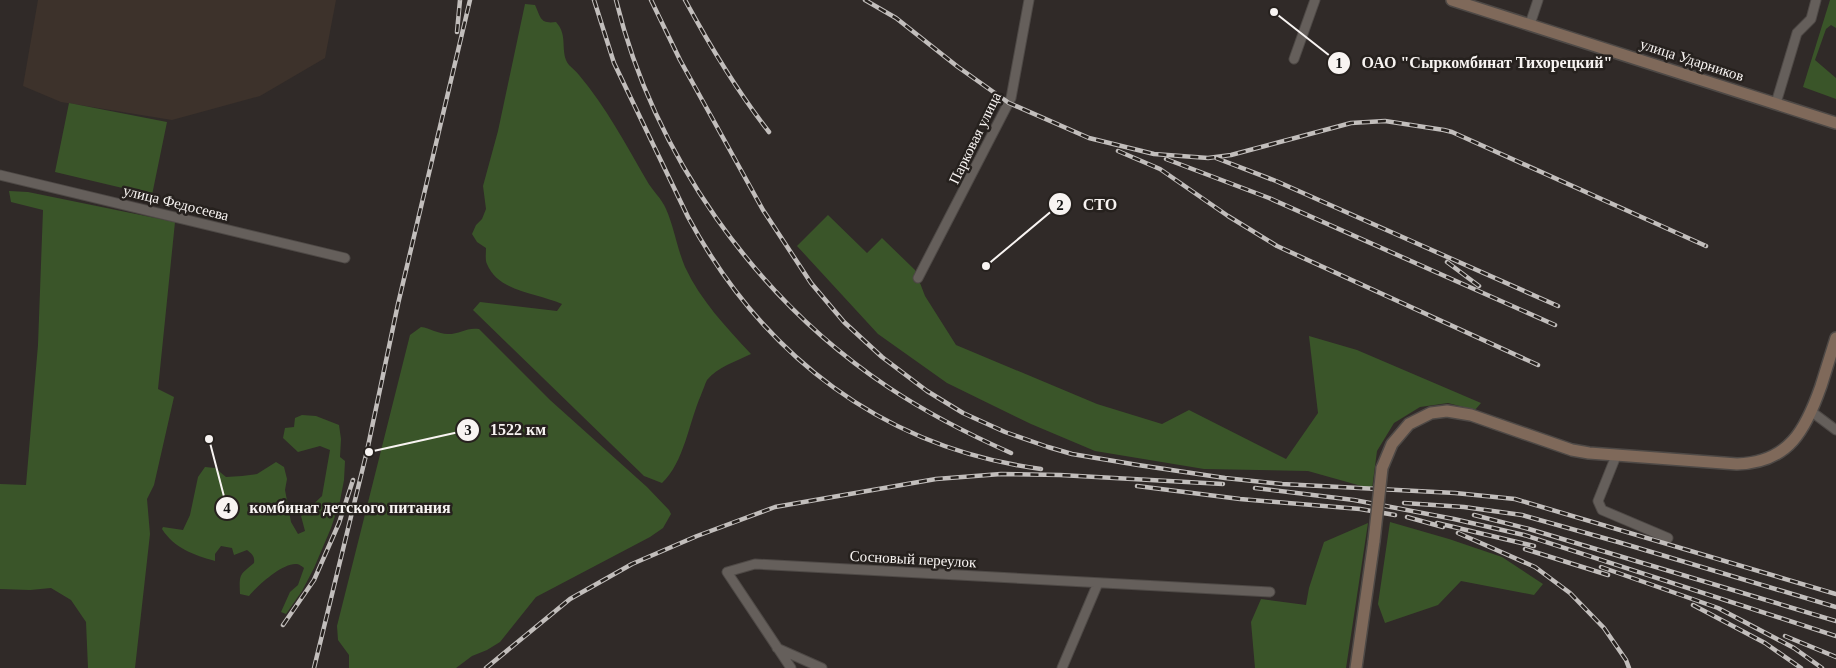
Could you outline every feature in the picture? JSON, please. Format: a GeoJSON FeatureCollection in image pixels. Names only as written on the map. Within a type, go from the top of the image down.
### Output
{"type":"FeatureCollection","features":[{"type":"Feature","properties":{"kind":"main road","name":"улица Ударников"},"geometry":{"type":"LineString","coordinates":[[1452,0],[1836,123]]}},
{"type":"Feature","properties":{"kind":"main road"},"geometry":{"type":"LineString","coordinates":[[1356,668],[1382,468],[1392,444],[1409,424],[1432,414],[1447,411],[1470,414],[1572,450],[1616,456],[1738,464],[1752,463],[1771,457],[1791,444],[1803,429],[1812,412],[1836,338]]}},
{"type":"Feature","properties":{"kind":"street","name":"Парковая улица"},"geometry":{"type":"LineString","coordinates":[[918,278],[1011,98],[1029,0]]}},
{"type":"Feature","properties":{"kind":"street"},"geometry":{"type":"LineString","coordinates":[[1294,59],[1315,0]]}},
{"type":"Feature","properties":{"kind":"street"},"geometry":{"type":"LineString","coordinates":[[1530,24],[1538,0]]}},
{"type":"Feature","properties":{"kind":"street"},"geometry":{"type":"LineString","coordinates":[[1776,103],[1797,33],[1811,19],[1816,0]]}},
{"type":"Feature","properties":{"kind":"street","name":"улица Федосеева"},"geometry":{"type":"LineString","coordinates":[[0,175],[345,258]]}},
{"type":"Feature","properties":{"kind":"street"},"geometry":{"type":"LineString","coordinates":[[1812,412],[1836,430]]}},
{"type":"Feature","properties":{"kind":"street"},"geometry":{"type":"LineString","coordinates":[[1616,456],[1598,500],[1602,510],[1668,538]]}},
{"type":"Feature","properties":{"kind":"street","name":"Сосновый переулок"},"geometry":{"type":"LineString","coordinates":[[777,648],[727,572],[755,564],[1270,592]]}},
{"type":"Feature","properties":{"kind":"street"},"geometry":{"type":"LineString","coordinates":[[1062,668],[1098,583]]}},
{"type":"Feature","properties":{"kind":"street"},"geometry":{"type":"LineString","coordinates":[[777,648],[791,668]]}},
{"type":"Feature","properties":{"kind":"street"},"geometry":{"type":"LineString","coordinates":[[777,648],[822,668]]}},
{"type":"Feature","properties":{"kind":"shaded area"},"geometry":{"type":"Polygon","coordinates":[[[38,0],[336,0],[325,58],[260,96],[172,120],[61,102],[23,86],[38,0]]]}},
{"type":"Feature","properties":{"kind":"green space"},"geometry":{"type":"Polygon","coordinates":[[[1830,0],[1836,0],[1836,28],[1831,25],[1826,29],[1815,60],[1836,78],[1836,99],[1803,87],[1830,0]]]}},
{"type":"Feature","properties":{"kind":"green space"},"geometry":{"type":"Polygon","coordinates":[[[525,4],[535,5],[540,17],[544,21],[556,22],[560,27],[566,60],[598,100],[649,184],[664,205],[682,260],[691,279],[715,313],[751,354],[722,368],[707,380],[676,465],[662,483],[644,476],[473,310],[480,302],[557,311],[562,304],[509,286],[500,281],[487,264],[486,248],[477,242],[472,234],[486,209],[483,186],[498,131],[525,4]]]}},
{"type":"Feature","properties":{"kind":"green space"},"geometry":{"type":"Polygon","coordinates":[[[69,103],[167,122],[152,195],[55,172],[69,103]]]}},
{"type":"Feature","properties":{"kind":"green space"},"geometry":{"type":"Polygon","coordinates":[[[9,191],[28,192],[175,222],[158,389],[174,397],[154,485],[147,499],[150,534],[135,668],[88,668],[86,622],[71,600],[51,588],[30,590],[0,589],[0,484],[26,485],[38,345],[43,210],[11,202],[9,191]]]}},
{"type":"Feature","properties":{"kind":"green space"},"geometry":{"type":"Polygon","coordinates":[[[828,215],[867,253],[882,238],[915,270],[925,296],[956,345],[1097,404],[1162,424],[1189,410],[1286,459],[1318,413],[1309,336],[1357,350],[1481,403],[1475,410],[1448,403],[1420,407],[1394,423],[1377,451],[1372,489],[1308,471],[1204,469],[1095,451],[1031,424],[947,383],[878,334],[797,246],[828,215]]]}},
{"type":"Feature","properties":{"kind":"green space"},"geometry":{"type":"Polygon","coordinates":[[[421,327],[448,334],[479,329],[550,400],[647,487],[671,514],[663,528],[650,537],[536,597],[500,642],[472,656],[456,668],[349,668],[349,655],[338,640],[337,626],[410,335],[421,327]]]}},
{"type":"Feature","properties":{"kind":"green space"},"geometry":{"type":"Polygon","coordinates":[[[302,415],[316,416],[339,425],[341,439],[340,457],[345,461],[344,480],[340,501],[331,528],[314,568],[302,591],[286,614],[281,612],[290,592],[298,585],[304,568],[302,566],[291,564],[264,581],[249,596],[240,594],[241,575],[254,563],[254,557],[249,551],[234,555],[232,548],[221,546],[215,554],[215,561],[179,546],[162,529],[163,527],[183,530],[190,515],[198,477],[205,467],[215,468],[226,477],[242,476],[257,474],[276,462],[284,467],[287,479],[285,490],[291,522],[298,534],[305,531],[301,516],[322,496],[330,450],[320,446],[298,452],[283,438],[285,428],[294,427],[295,418],[302,415]]]}},
{"type":"Feature","properties":{"kind":"green space"},"geometry":{"type":"Polygon","coordinates":[[[1390,522],[1502,557],[1543,584],[1534,595],[1461,581],[1438,605],[1385,623],[1378,604],[1390,522]]]}},
{"type":"Feature","properties":{"kind":"green space"},"geometry":{"type":"Polygon","coordinates":[[[1368,523],[1346,668],[1255,668],[1251,622],[1261,599],[1306,605],[1309,588],[1324,542],[1368,523]]]}},
{"type":"Feature","properties":{"kind":"railway"},"geometry":{"type":"LineString","coordinates":[[457,32],[460,0]]}},
{"type":"Feature","properties":{"kind":"railway"},"geometry":{"type":"LineString","coordinates":[[314,668],[367,451],[398,304],[470,0]]}},
{"type":"Feature","properties":{"kind":"railway"},"geometry":{"type":"LineString","coordinates":[[594,0],[614,63],[688,217],[718,267],[753,312],[791,352],[833,387],[880,417],[930,440],[984,458],[1041,469]]}},
{"type":"Feature","properties":{"kind":"railway"},"geometry":{"type":"LineString","coordinates":[[616,0],[633,57],[656,113],[684,167],[716,218],[754,266],[795,311],[840,351],[888,387],[948,423],[1011,453]]}},
{"type":"Feature","properties":{"kind":"railway"},"geometry":{"type":"LineString","coordinates":[[651,0],[680,60],[763,210],[811,283],[844,322],[882,357],[927,391],[963,413],[1005,432],[1048,447],[1072,454],[1138,465],[1225,478],[1282,484],[1455,493],[1515,499],[1836,594]]}},
{"type":"Feature","properties":{"kind":"railway"},"geometry":{"type":"LineString","coordinates":[[685,0],[724,68],[769,132]]}},
{"type":"Feature","properties":{"kind":"railway"},"geometry":{"type":"LineString","coordinates":[[865,0],[896,18],[958,67],[1009,103],[1089,138],[1154,154],[1208,158],[1231,155],[1351,123],[1385,121],[1444,130],[1706,246]]}},
{"type":"Feature","properties":{"kind":"railway"},"geometry":{"type":"LineString","coordinates":[[1118,151],[1160,169],[1228,216],[1277,246],[1538,365]]}},
{"type":"Feature","properties":{"kind":"railway"},"geometry":{"type":"LineString","coordinates":[[1216,158],[1276,181],[1558,306]]}},
{"type":"Feature","properties":{"kind":"railway"},"geometry":{"type":"LineString","coordinates":[[1166,159],[1269,198],[1555,325]]}},
{"type":"Feature","properties":{"kind":"railway"},"geometry":{"type":"LineString","coordinates":[[1447,262],[1479,286]]}},
{"type":"Feature","properties":{"kind":"railway"},"geometry":{"type":"LineString","coordinates":[[486,668],[570,599],[632,564],[697,536],[775,507],[936,479],[1001,474],[1060,475],[1223,484]]}},
{"type":"Feature","properties":{"kind":"railway"},"geometry":{"type":"LineString","coordinates":[[283,625],[314,580],[339,523],[353,480]]}},
{"type":"Feature","properties":{"kind":"railway"},"geometry":{"type":"LineString","coordinates":[[1137,486],[1240,499],[1360,509],[1395,515]]}},
{"type":"Feature","properties":{"kind":"railway"},"geometry":{"type":"LineString","coordinates":[[1255,488],[1354,500],[1454,519],[1524,535],[1836,636]]}},
{"type":"Feature","properties":{"kind":"railway"},"geometry":{"type":"LineString","coordinates":[[1404,503],[1464,507],[1522,515],[1836,607]]}},
{"type":"Feature","properties":{"kind":"railway"},"geometry":{"type":"LineString","coordinates":[[1474,515],[1529,529],[1836,621]]}},
{"type":"Feature","properties":{"kind":"railway"},"geometry":{"type":"LineString","coordinates":[[1407,517],[1443,527]]}},
{"type":"Feature","properties":{"kind":"railway"},"geometry":{"type":"LineString","coordinates":[[1437,523],[1534,546]]}},
{"type":"Feature","properties":{"kind":"railway"},"geometry":{"type":"LineString","coordinates":[[1458,533],[1535,567],[1570,593],[1604,628],[1626,660],[1629,668]]}},
{"type":"Feature","properties":{"kind":"railway"},"geometry":{"type":"LineString","coordinates":[[1525,549],[1608,575]]}},
{"type":"Feature","properties":{"kind":"railway"},"geometry":{"type":"LineString","coordinates":[[1601,567],[1718,608],[1794,648],[1822,668]]}},
{"type":"Feature","properties":{"kind":"railway"},"geometry":{"type":"LineString","coordinates":[[1693,605],[1765,643],[1801,668]]}},
{"type":"Feature","properties":{"kind":"railway"},"geometry":{"type":"LineString","coordinates":[[1785,636],[1836,657]]}},
{"type":"Feature","properties":{"kind":"place","name":"ОАО \"Сыркомбинат Тихорецкий\""},"geometry":{"type":"Point","coordinates":[1274,12]}},
{"type":"Feature","properties":{"kind":"place","name":"СТО"},"geometry":{"type":"Point","coordinates":[986,266]}},
{"type":"Feature","properties":{"kind":"place","name":"комбинат детского питания"},"geometry":{"type":"Point","coordinates":[209,439]}},
{"type":"Feature","properties":{"kind":"place","name":"1522 км"},"geometry":{"type":"Point","coordinates":[369,452]}}]}
